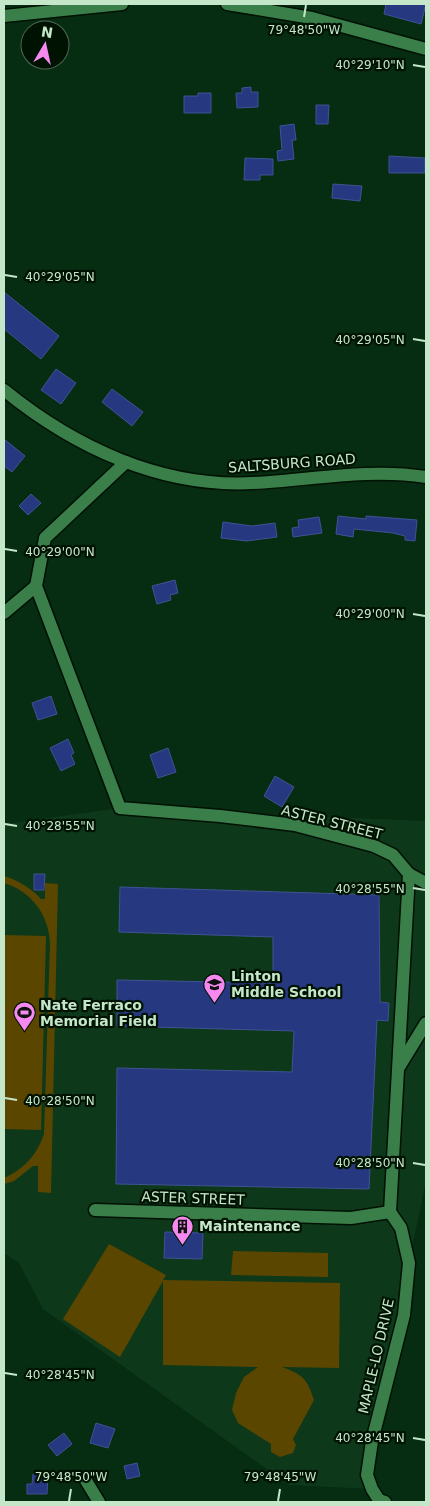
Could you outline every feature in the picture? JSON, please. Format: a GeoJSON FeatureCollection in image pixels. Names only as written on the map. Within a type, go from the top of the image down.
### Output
{"type":"FeatureCollection","features":[{"type":"Feature","properties":{"kind":"street"},"geometry":{"type":"LineString","coordinates":[[4,16],[122,4]]}},
{"type":"Feature","properties":{"kind":"street"},"geometry":{"type":"LineString","coordinates":[[227,4],[312,18],[426,49]]}},
{"type":"Feature","properties":{"kind":"street","name":"SALTSBURG ROAD"},"geometry":{"type":"LineString","coordinates":[[4,390],[32,413],[86,444],[154,473],[185,480],[216,483],[252,483],[367,473],[426,477]]}},
{"type":"Feature","properties":{"kind":"street"},"geometry":{"type":"LineString","coordinates":[[4,613],[36,586],[45,538],[126,462]]}},
{"type":"Feature","properties":{"kind":"street","name":"ASTER STREET"},"geometry":{"type":"LineString","coordinates":[[36,586],[120,808],[220,816],[295,826],[374,846],[393,855],[409,874]]}},
{"type":"Feature","properties":{"kind":"street"},"geometry":{"type":"LineString","coordinates":[[390,1212],[409,874],[426,883]]}},
{"type":"Feature","properties":{"kind":"street"},"geometry":{"type":"LineString","coordinates":[[398,1069],[426,1023]]}},
{"type":"Feature","properties":{"kind":"street","name":"ASTER STREET"},"geometry":{"type":"LineString","coordinates":[[95,1210],[351,1218],[390,1212]]}},
{"type":"Feature","properties":{"kind":"street","name":"MAPLE-LO DRIVE"},"geometry":{"type":"LineString","coordinates":[[385,1502],[378,1500],[367,1475],[372,1441],[404,1315],[409,1263],[401,1228],[390,1212]]}},
{"type":"Feature","properties":{"kind":"street"},"geometry":{"type":"LineString","coordinates":[[85,1480],[99,1502]]}},
{"type":"Feature","properties":{"kind":"shaded area","name":"Linton Middle School"},"geometry":{"type":"Polygon","coordinates":[[[120,808],[426,821],[426,1181],[372,1441],[372,1489],[289,1485],[43,1309],[19,1263],[4,1253],[4,824],[120,808]]]}},
{"type":"Feature","properties":{"kind":"shaded area"},"geometry":{"type":"Polygon","coordinates":[[[4,876],[24,885],[41,899],[45,899],[45,883],[58,884],[51,1193],[38,1192],[38,1166],[33,1166],[14,1181],[4,1184],[4,1178],[24,1166],[34,1155],[44,1134],[50,943],[46,923],[37,905],[22,892],[4,883],[4,876]]]}},
{"type":"Feature","properties":{"kind":"shaded area","name":"Nate Ferraco Memorial Field"},"geometry":{"type":"Polygon","coordinates":[[[4,935],[46,936],[41,1130],[4,1129],[4,935]]]}},
{"type":"Feature","properties":{"kind":"shaded area"},"geometry":{"type":"Polygon","coordinates":[[[109,1244],[166,1275],[163,1280],[340,1283],[339,1368],[282,1367],[300,1375],[307,1382],[314,1400],[293,1439],[296,1445],[293,1453],[280,1457],[271,1452],[271,1444],[238,1423],[232,1410],[236,1393],[244,1377],[258,1367],[163,1365],[163,1281],[120,1357],[63,1319],[109,1244]]]}},
{"type":"Feature","properties":{"kind":"shaded area"},"geometry":{"type":"Polygon","coordinates":[[[233,1251],[328,1253],[328,1277],[231,1275],[233,1251]]]}},
{"type":"Feature","properties":{"kind":"building"},"geometry":{"type":"Polygon","coordinates":[[[386,4],[426,4],[421,24],[384,14],[386,4]]]}},
{"type":"Feature","properties":{"kind":"building"},"geometry":{"type":"Polygon","coordinates":[[[251,87],[251,92],[258,92],[258,107],[237,108],[236,93],[242,93],[242,88],[251,87]]]}},
{"type":"Feature","properties":{"kind":"building"},"geometry":{"type":"Polygon","coordinates":[[[198,93],[211,93],[211,113],[184,113],[184,96],[198,96],[198,93]]]}},
{"type":"Feature","properties":{"kind":"building"},"geometry":{"type":"Polygon","coordinates":[[[316,105],[329,105],[328,124],[316,124],[316,105]]]}},
{"type":"Feature","properties":{"kind":"building"},"geometry":{"type":"Polygon","coordinates":[[[294,124],[296,140],[292,140],[294,159],[278,161],[277,151],[282,150],[280,126],[294,124]]]}},
{"type":"Feature","properties":{"kind":"building"},"geometry":{"type":"Polygon","coordinates":[[[389,156],[425,158],[425,173],[389,173],[389,156]]]}},
{"type":"Feature","properties":{"kind":"building"},"geometry":{"type":"Polygon","coordinates":[[[245,158],[273,159],[273,175],[260,175],[260,180],[244,180],[245,158]]]}},
{"type":"Feature","properties":{"kind":"building"},"geometry":{"type":"Polygon","coordinates":[[[333,184],[362,186],[360,201],[332,198],[333,184]]]}},
{"type":"Feature","properties":{"kind":"building"},"geometry":{"type":"Polygon","coordinates":[[[4,292],[59,336],[41,359],[4,329],[4,292]]]}},
{"type":"Feature","properties":{"kind":"building"},"geometry":{"type":"Polygon","coordinates":[[[56,369],[76,383],[61,404],[41,390],[56,369]]]}},
{"type":"Feature","properties":{"kind":"building"},"geometry":{"type":"Polygon","coordinates":[[[112,389],[143,412],[132,426],[102,402],[112,389]]]}},
{"type":"Feature","properties":{"kind":"building"},"geometry":{"type":"Polygon","coordinates":[[[4,439],[25,456],[12,472],[4,466],[4,439]]]}},
{"type":"Feature","properties":{"kind":"building"},"geometry":{"type":"Polygon","coordinates":[[[31,494],[41,503],[28,515],[19,506],[31,494]]]}},
{"type":"Feature","properties":{"kind":"building"},"geometry":{"type":"Polygon","coordinates":[[[338,516],[366,519],[366,516],[417,520],[415,541],[405,540],[405,536],[393,533],[354,529],[353,537],[336,534],[338,516]]]}},
{"type":"Feature","properties":{"kind":"building"},"geometry":{"type":"Polygon","coordinates":[[[319,517],[322,533],[293,537],[292,528],[299,527],[298,520],[319,517]]]}},
{"type":"Feature","properties":{"kind":"building"},"geometry":{"type":"Polygon","coordinates":[[[223,522],[252,526],[275,523],[277,537],[247,541],[221,538],[223,522]]]}},
{"type":"Feature","properties":{"kind":"building"},"geometry":{"type":"Polygon","coordinates":[[[175,580],[178,593],[170,595],[171,600],[157,604],[152,586],[175,580]]]}},
{"type":"Feature","properties":{"kind":"building"},"geometry":{"type":"Polygon","coordinates":[[[51,696],[57,714],[38,720],[32,703],[51,696]]]}},
{"type":"Feature","properties":{"kind":"building"},"geometry":{"type":"Polygon","coordinates":[[[68,739],[74,753],[71,755],[75,764],[61,771],[50,748],[68,739]]]}},
{"type":"Feature","properties":{"kind":"building"},"geometry":{"type":"Polygon","coordinates":[[[168,748],[176,772],[158,778],[150,755],[168,748]]]}},
{"type":"Feature","properties":{"kind":"building"},"geometry":{"type":"Polygon","coordinates":[[[275,776],[294,787],[282,807],[264,796],[275,776]]]}},
{"type":"Feature","properties":{"kind":"building"},"geometry":{"type":"Polygon","coordinates":[[[34,874],[45,874],[44,890],[34,890],[34,874]]]}},
{"type":"Feature","properties":{"kind":"building","name":"Linton Middle School"},"geometry":{"type":"Polygon","coordinates":[[[120,887],[379,895],[380,1002],[389,1003],[388,1021],[377,1020],[369,1189],[116,1184],[117,1068],[292,1072],[294,1031],[117,1026],[117,980],[273,983],[273,937],[119,932],[120,887]]]}},
{"type":"Feature","properties":{"kind":"building","name":"Maintenance"},"geometry":{"type":"Polygon","coordinates":[[[165,1232],[203,1233],[202,1259],[164,1258],[165,1232]]]}},
{"type":"Feature","properties":{"kind":"building"},"geometry":{"type":"Polygon","coordinates":[[[96,1423],[115,1429],[108,1448],[90,1443],[96,1423]]]}},
{"type":"Feature","properties":{"kind":"building"},"geometry":{"type":"Polygon","coordinates":[[[64,1433],[72,1444],[57,1456],[48,1445],[64,1433]]]}},
{"type":"Feature","properties":{"kind":"building"},"geometry":{"type":"Polygon","coordinates":[[[137,1463],[140,1476],[127,1479],[124,1466],[137,1463]]]}},
{"type":"Feature","properties":{"kind":"building"},"geometry":{"type":"Polygon","coordinates":[[[33,1474],[48,1474],[47,1494],[27,1494],[27,1484],[32,1484],[33,1474]]]}},
{"type":"Feature","properties":{"kind":"place","name":"Linton Middle School"},"geometry":{"type":"Point","coordinates":[215,1003]}},
{"type":"Feature","properties":{"kind":"place","name":"Nate Ferraco Memorial Field"},"geometry":{"type":"Point","coordinates":[24,1032]}},
{"type":"Feature","properties":{"kind":"place","name":"Maintenance"},"geometry":{"type":"Point","coordinates":[183,1245]}}]}
